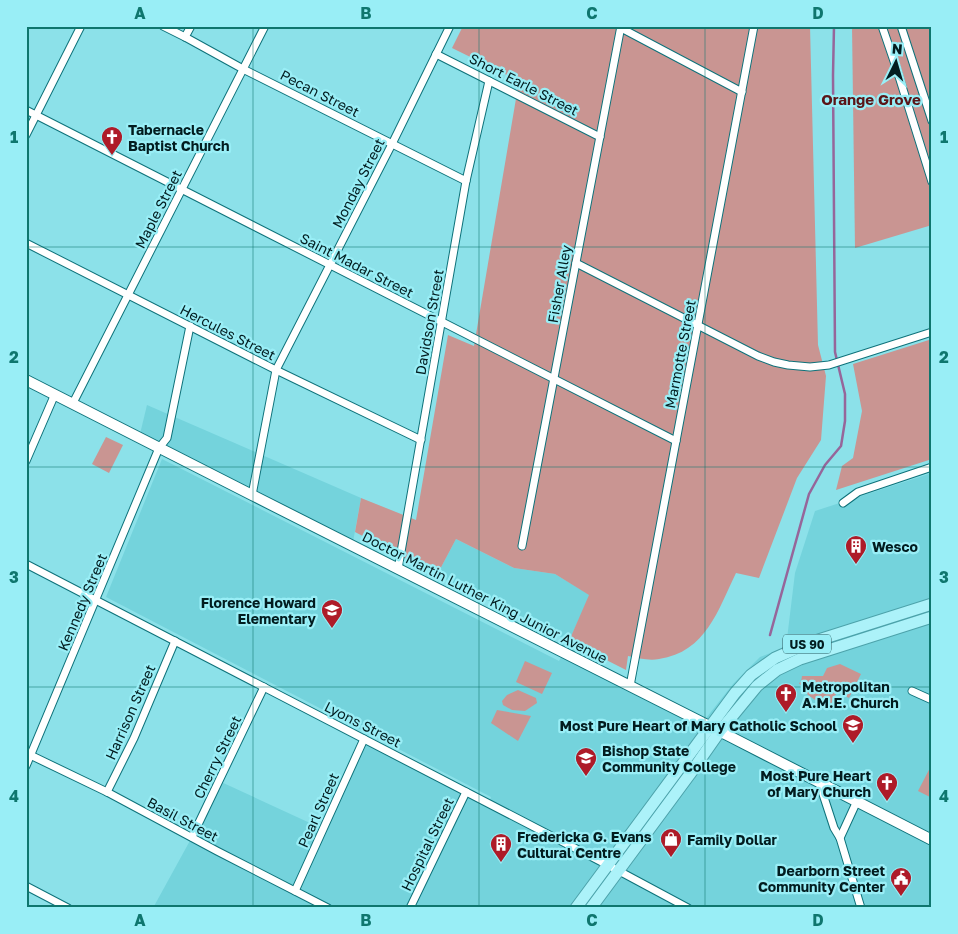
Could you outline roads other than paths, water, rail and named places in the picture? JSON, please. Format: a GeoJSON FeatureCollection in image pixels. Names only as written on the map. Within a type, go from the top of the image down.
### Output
{"type":"FeatureCollection","features":[{"type":"Feature","properties":{"kind":"main road","name":"Doctor Martin Luther King Junior Avenue"},"geometry":{"type":"LineString","coordinates":[[26,380],[932,840]]}},
{"type":"Feature","properties":{"kind":"main road","name":"US 90"},"geometry":{"type":"LineString","coordinates":[[576,908],[613,868],[690,774],[735,692],[751,675],[775,658],[809,643],[932,604]]}},
{"type":"Feature","properties":{"kind":"main road","name":"US 90"},"geometry":{"type":"LineString","coordinates":[[715,729],[757,686],[777,670],[800,659],[932,617]]}},
{"type":"Feature","properties":{"kind":"main road","name":"US 90"},"geometry":{"type":"LineString","coordinates":[[591,908],[613,868]]}},
{"type":"Feature","properties":{"kind":"street"},"geometry":{"type":"LineString","coordinates":[[26,135],[81,26]]}},
{"type":"Feature","properties":{"kind":"street","name":"Pecan Street"},"geometry":{"type":"LineString","coordinates":[[163,26],[243,69],[466,181]]}},
{"type":"Feature","properties":{"kind":"street"},"geometry":{"type":"LineString","coordinates":[[185,37],[191,26]]}},
{"type":"Feature","properties":{"kind":"street","name":"Maple Street"},"geometry":{"type":"LineString","coordinates":[[73,403],[265,26]]}},
{"type":"Feature","properties":{"kind":"street","name":"Monday Street"},"geometry":{"type":"LineString","coordinates":[[252,495],[276,370],[392,144],[450,26]]}},
{"type":"Feature","properties":{"kind":"street","name":"Marmotte Street"},"geometry":{"type":"LineString","coordinates":[[630,686],[754,26]]}},
{"type":"Feature","properties":{"kind":"street"},"geometry":{"type":"LineString","coordinates":[[882,26],[932,182]]}},
{"type":"Feature","properties":{"kind":"street"},"geometry":{"type":"LineString","coordinates":[[901,26],[932,121]]}},
{"type":"Feature","properties":{"kind":"street"},"geometry":{"type":"LineString","coordinates":[[621,27],[742,92]]}},
{"type":"Feature","properties":{"kind":"street","name":"Fisher Alley"},"geometry":{"type":"LineString","coordinates":[[522,546],[621,27]]}},
{"type":"Feature","properties":{"kind":"street","name":"Short Earle Street"},"geometry":{"type":"LineString","coordinates":[[436,54],[600,137]]}},
{"type":"Feature","properties":{"kind":"street","name":"Davidson Street"},"geometry":{"type":"LineString","coordinates":[[398,569],[466,181],[489,81]]}},
{"type":"Feature","properties":{"kind":"street","name":"Saint Madar Street"},"geometry":{"type":"LineString","coordinates":[[26,110],[676,441]]}},
{"type":"Feature","properties":{"kind":"street","name":"Hercules Street"},"geometry":{"type":"LineString","coordinates":[[26,243],[276,370],[421,440]]}},
{"type":"Feature","properties":{"kind":"street"},"geometry":{"type":"LineString","coordinates":[[576,263],[758,356],[788,365],[810,367],[829,365],[932,332]]}},
{"type":"Feature","properties":{"kind":"street","name":"Kennedy Street"},"geometry":{"type":"LineString","coordinates":[[26,766],[29,754],[159,448],[168,438],[190,326]]}},
{"type":"Feature","properties":{"kind":"street"},"geometry":{"type":"LineString","coordinates":[[26,461],[55,394]]}},
{"type":"Feature","properties":{"kind":"street"},"geometry":{"type":"LineString","coordinates":[[843,503],[858,492],[932,467]]}},
{"type":"Feature","properties":{"kind":"street","name":"Lyons Street"},"geometry":{"type":"LineString","coordinates":[[26,564],[688,908]]}},
{"type":"Feature","properties":{"kind":"street","name":"Harrison Street"},"geometry":{"type":"LineString","coordinates":[[107,792],[134,738],[176,642]]}},
{"type":"Feature","properties":{"kind":"street","name":"Cherry Street"},"geometry":{"type":"LineString","coordinates":[[192,837],[264,687]]}},
{"type":"Feature","properties":{"kind":"street"},"geometry":{"type":"LineString","coordinates":[[912,691],[932,700]]}},
{"type":"Feature","properties":{"kind":"street","name":"Pearl Street"},"geometry":{"type":"LineString","coordinates":[[295,891],[364,739]]}},
{"type":"Feature","properties":{"kind":"street","name":"Basil Street"},"geometry":{"type":"LineString","coordinates":[[29,754],[107,792],[295,891],[313,904],[328,908]]}},
{"type":"Feature","properties":{"kind":"street"},"geometry":{"type":"LineString","coordinates":[[819,782],[834,828],[840,838],[861,908]]}},
{"type":"Feature","properties":{"kind":"street","name":"Hospital Street"},"geometry":{"type":"LineString","coordinates":[[410,908],[466,792]]}},
{"type":"Feature","properties":{"kind":"street"},"geometry":{"type":"LineString","coordinates":[[840,838],[857,801]]}},
{"type":"Feature","properties":{"kind":"street"},"geometry":{"type":"LineString","coordinates":[[26,886],[68,908]]}},
{"type":"Feature","properties":{"kind":"waterway"},"geometry":{"type":"LineString","coordinates":[[770,635],[809,494],[825,465],[841,446],[845,421],[845,394],[835,352],[834,26]]}},
{"type":"Feature","properties":{"kind":"place","name":"Tabernacle Baptist Church"},"geometry":{"type":"Point","coordinates":[112,156]}},
{"type":"Feature","properties":{"kind":"place","name":"Wesco"},"geometry":{"type":"Point","coordinates":[856,565]}},
{"type":"Feature","properties":{"kind":"place","name":"Florence Howard Elementary"},"geometry":{"type":"Point","coordinates":[332,629]}},
{"type":"Feature","properties":{"kind":"place","name":"Metropolitan A.M.E. Church"},"geometry":{"type":"Point","coordinates":[786,713]}},
{"type":"Feature","properties":{"kind":"place","name":"Most Pure Heart of Mary Catholic School"},"geometry":{"type":"Point","coordinates":[853,744]}},
{"type":"Feature","properties":{"kind":"place","name":"Bishop State Community College"},"geometry":{"type":"Point","coordinates":[586,777]}},
{"type":"Feature","properties":{"kind":"place","name":"Most Pure Heart of Mary Church"},"geometry":{"type":"Point","coordinates":[887,802]}},
{"type":"Feature","properties":{"kind":"place","name":"Family Dollar"},"geometry":{"type":"Point","coordinates":[671,858]}},
{"type":"Feature","properties":{"kind":"place","name":"Fredericka G. Evans Cultural Centre"},"geometry":{"type":"Point","coordinates":[501,863]}},
{"type":"Feature","properties":{"kind":"place","name":"Dearborn Street Community Center"},"geometry":{"type":"Point","coordinates":[901,897]}},
{"type":"Feature","properties":{"kind":"district","name":"Orange Grove"},"geometry":{"type":"Point","coordinates":[871,99]}}]}
